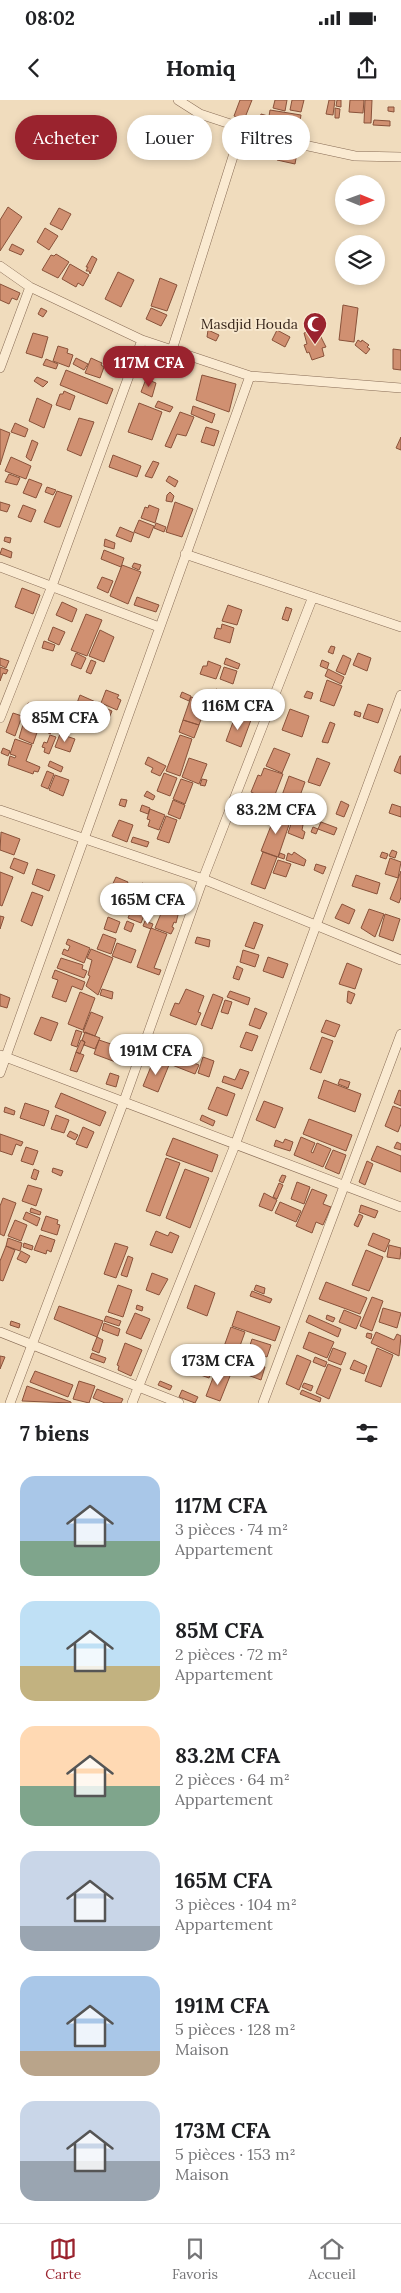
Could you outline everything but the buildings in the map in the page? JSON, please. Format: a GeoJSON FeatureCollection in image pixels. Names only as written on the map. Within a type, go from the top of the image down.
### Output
{"type":"FeatureCollection","features":[{"type":"Feature","properties":{"kind":"street"},"geometry":{"type":"LineString","coordinates":[[178,100],[200,114],[222,121]]}},
{"type":"Feature","properties":{"kind":"street"},"geometry":{"type":"LineString","coordinates":[[310,146],[355,156],[401,157]]}},
{"type":"Feature","properties":{"kind":"street"},"geometry":{"type":"LineString","coordinates":[[172,350],[232,160]]}},
{"type":"Feature","properties":{"kind":"street"},"geometry":{"type":"LineString","coordinates":[[0,266],[30,287],[142,340],[250,376],[401,388]]}},
{"type":"Feature","properties":{"kind":"street"},"geometry":{"type":"LineString","coordinates":[[0,368],[30,287]]}},
{"type":"Feature","properties":{"kind":"street"},"geometry":{"type":"LineString","coordinates":[[0,718],[52,586],[142,340]]}},
{"type":"Feature","properties":{"kind":"street"},"geometry":{"type":"LineString","coordinates":[[0,1074],[3,1056],[250,376]]}},
{"type":"Feature","properties":{"kind":"street"},"geometry":{"type":"LineString","coordinates":[[185,554],[401,627]]}},
{"type":"Feature","properties":{"kind":"street"},"geometry":{"type":"LineString","coordinates":[[0,567],[159,627]]}},
{"type":"Feature","properties":{"kind":"street"},"geometry":{"type":"LineString","coordinates":[[10,1403],[124,1101],[203,878],[312,598]]}},
{"type":"Feature","properties":{"kind":"street"},"geometry":{"type":"LineString","coordinates":[[132,1403],[235,1145],[401,695]]}},
{"type":"Feature","properties":{"kind":"street"},"geometry":{"type":"LineString","coordinates":[[0,810],[203,878],[401,960]]}},
{"type":"Feature","properties":{"kind":"street"},"geometry":{"type":"LineString","coordinates":[[263,1403],[401,1034]]}},
{"type":"Feature","properties":{"kind":"street"},"geometry":{"type":"LineString","coordinates":[[3,1056],[401,1207]]}},
{"type":"Feature","properties":{"kind":"street"},"geometry":{"type":"LineString","coordinates":[[0,1332],[179,1403]]}},
{"type":"Feature","properties":{"kind":"place","name":"Masdjid Houda"},"geometry":{"type":"Point","coordinates":[315,345]}}]}
